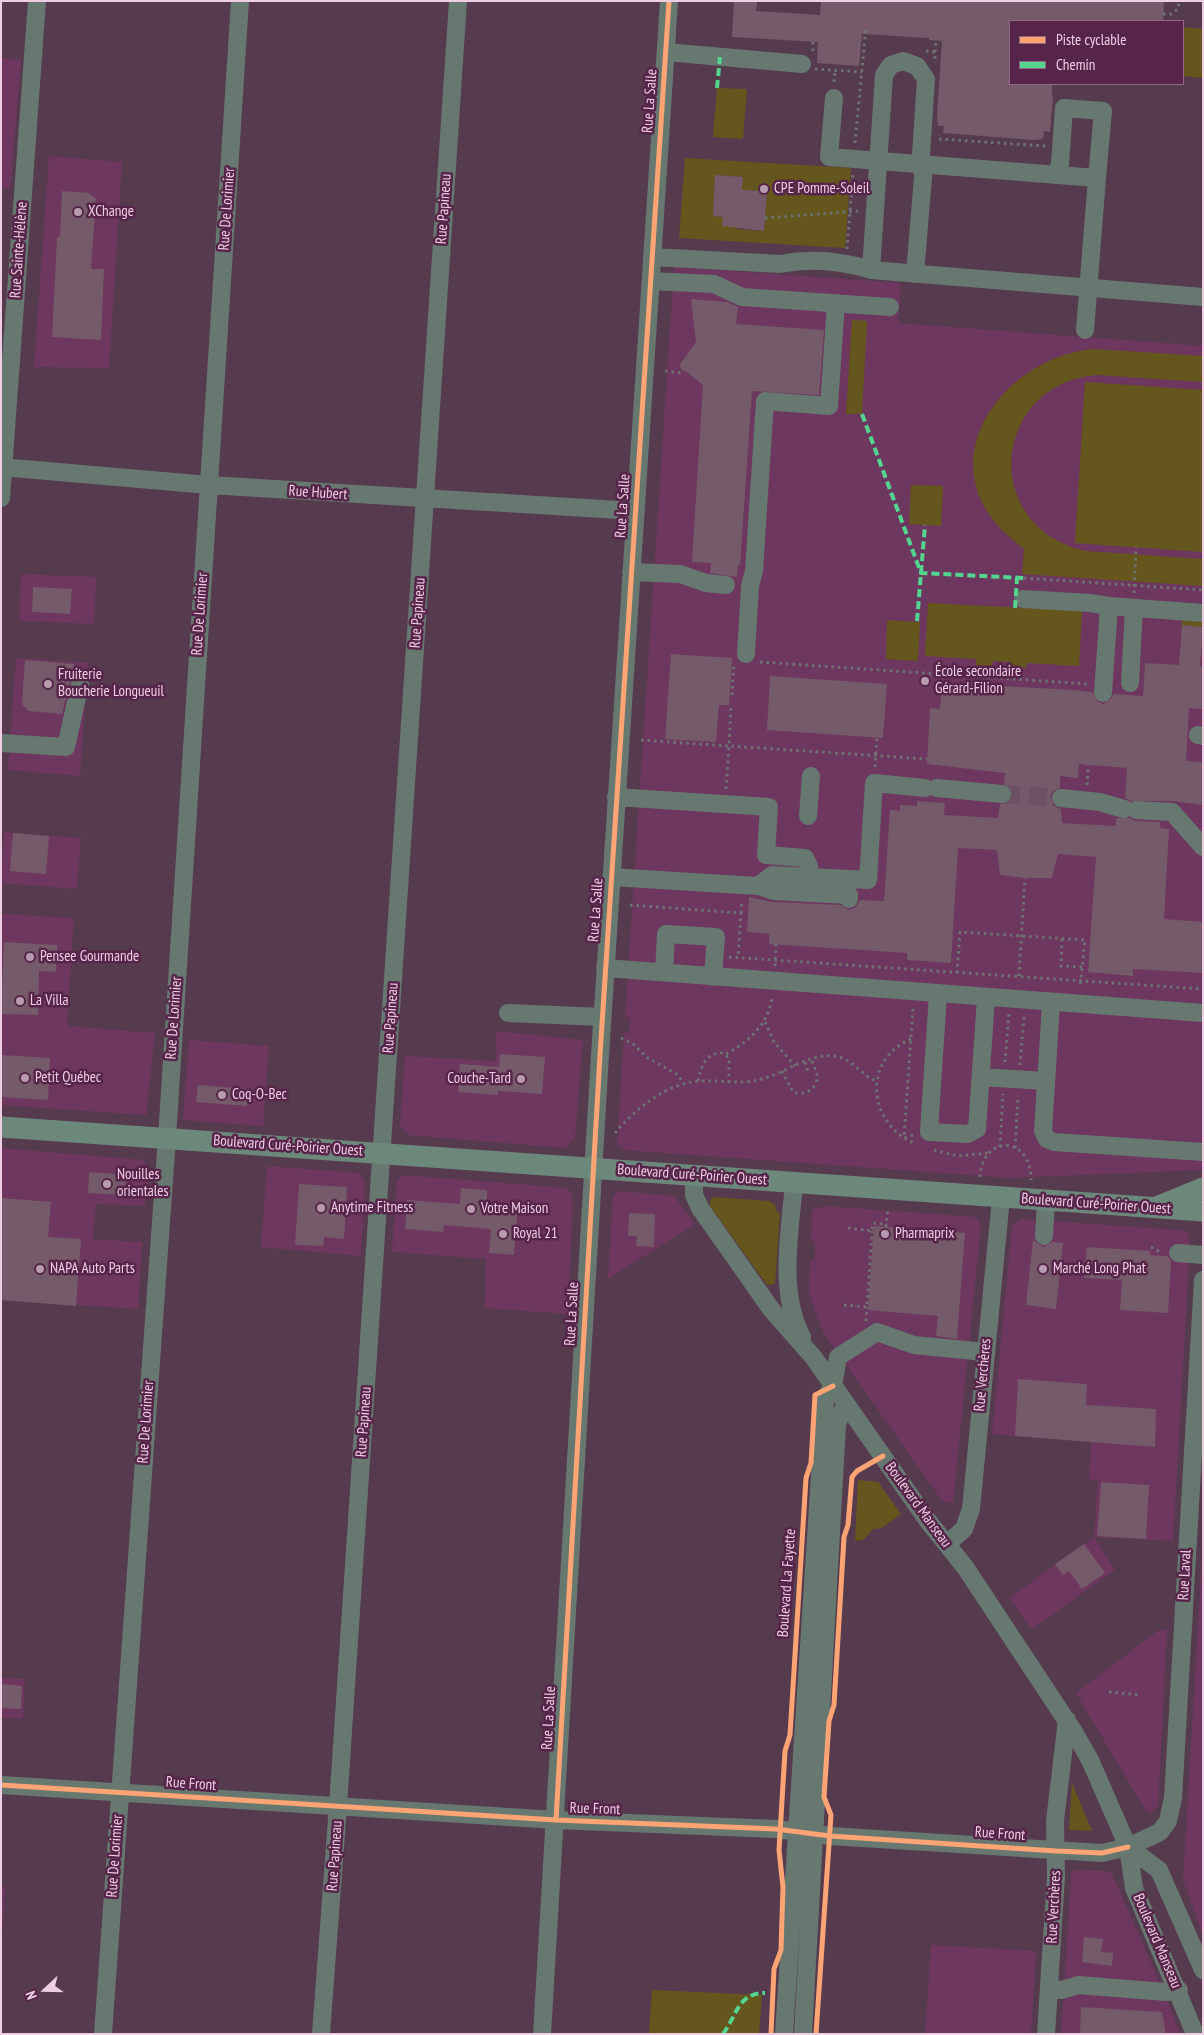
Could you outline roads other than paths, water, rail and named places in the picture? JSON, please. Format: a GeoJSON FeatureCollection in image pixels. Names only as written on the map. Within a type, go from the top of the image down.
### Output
{"type":"FeatureCollection","features":[{"type":"Feature","properties":{"kind":"main road","name":"Boulevard Curé-Poirier Ouest"},"geometry":{"type":"LineString","coordinates":[[1,1127],[382,1152],[694,1176],[1203,1211]]}},
{"type":"Feature","properties":{"kind":"main road"},"geometry":{"type":"LineString","coordinates":[[1154,1208],[1203,1188]]}},
{"type":"Feature","properties":{"kind":"street","name":"Rue Sainte-Hélène"},"geometry":{"type":"LineString","coordinates":[[1,498],[37,1]]}},
{"type":"Feature","properties":{"kind":"street","name":"Rue De Lorimier"},"geometry":{"type":"LineString","coordinates":[[103,2034],[166,1138],[240,1]]}},
{"type":"Feature","properties":{"kind":"street","name":"Rue Papineau"},"geometry":{"type":"LineString","coordinates":[[321,2034],[338,1806],[458,1]]}},
{"type":"Feature","properties":{"kind":"street","name":"Rue La Salle"},"geometry":{"type":"LineString","coordinates":[[542,2034],[605,968],[669,1]]}},
{"type":"Feature","properties":{"kind":"street"},"geometry":{"type":"LineString","coordinates":[[666,52],[802,64]]}},
{"type":"Feature","properties":{"kind":"street"},"geometry":{"type":"LineString","coordinates":[[871,270],[884,75],[891,65],[902,61],[917,66],[926,79],[915,274]]}},
{"type":"Feature","properties":{"kind":"street"},"geometry":{"type":"LineString","coordinates":[[834,98],[830,158],[1097,178]]}},
{"type":"Feature","properties":{"kind":"street"},"geometry":{"type":"LineString","coordinates":[[1056,176],[1060,164],[1064,108],[1102,111],[1085,330]]}},
{"type":"Feature","properties":{"kind":"street"},"geometry":{"type":"LineString","coordinates":[[652,257],[780,264],[800,271],[848,274],[871,270],[1203,296]]}},
{"type":"Feature","properties":{"kind":"street"},"geometry":{"type":"LineString","coordinates":[[650,281],[714,284],[742,297],[890,307]]}},
{"type":"Feature","properties":{"kind":"street"},"geometry":{"type":"LineString","coordinates":[[631,572],[680,574],[706,583],[738,586],[754,571],[765,401],[829,406],[836,303]]}},
{"type":"Feature","properties":{"kind":"street","name":"Rue Hubert"},"geometry":{"type":"LineString","coordinates":[[2,467],[209,485],[425,500],[636,511]]}},
{"type":"Feature","properties":{"kind":"street"},"geometry":{"type":"LineString","coordinates":[[738,586],[744,659]]}},
{"type":"Feature","properties":{"kind":"street"},"geometry":{"type":"LineString","coordinates":[[1023,598],[1109,606],[1138,603],[1203,613]]}},
{"type":"Feature","properties":{"kind":"street"},"geometry":{"type":"LineString","coordinates":[[1135,682],[1138,603]]}},
{"type":"Feature","properties":{"kind":"street"},"geometry":{"type":"LineString","coordinates":[[1095,693],[1109,606]]}},
{"type":"Feature","properties":{"kind":"street"},"geometry":{"type":"LineString","coordinates":[[1,743],[66,747],[80,684]]}},
{"type":"Feature","properties":{"kind":"street"},"geometry":{"type":"LineString","coordinates":[[808,816],[811,776]]}},
{"type":"Feature","properties":{"kind":"street"},"geometry":{"type":"LineString","coordinates":[[758,886],[772,875],[868,880],[874,783],[1002,794]]}},
{"type":"Feature","properties":{"kind":"street"},"geometry":{"type":"LineString","coordinates":[[616,797],[769,808],[766,855],[805,858],[809,866],[808,877]]}},
{"type":"Feature","properties":{"kind":"street"},"geometry":{"type":"LineString","coordinates":[[1061,798],[1100,802],[1130,810],[1172,812],[1203,847]]}},
{"type":"Feature","properties":{"kind":"street"},"geometry":{"type":"LineString","coordinates":[[611,877],[758,886],[774,891],[849,895],[849,899]]}},
{"type":"Feature","properties":{"kind":"street"},"geometry":{"type":"LineString","coordinates":[[664,972],[666,934],[716,937],[714,977]]}},
{"type":"Feature","properties":{"kind":"street"},"geometry":{"type":"LineString","coordinates":[[605,968],[1203,1013]]}},
{"type":"Feature","properties":{"kind":"street"},"geometry":{"type":"LineString","coordinates":[[938,994],[929,1132],[968,1134],[975,1131],[981,1077],[986,998]]}},
{"type":"Feature","properties":{"kind":"street"},"geometry":{"type":"LineString","coordinates":[[1051,1003],[1044,1137],[1049,1141],[1203,1152]]}},
{"type":"Feature","properties":{"kind":"street"},"geometry":{"type":"LineString","coordinates":[[508,1013],[602,1017]]}},
{"type":"Feature","properties":{"kind":"street"},"geometry":{"type":"LineString","coordinates":[[981,1077],[1046,1081]]}},
{"type":"Feature","properties":{"kind":"street","name":"Boulevard Manseau"},"geometry":{"type":"LineString","coordinates":[[694,1176],[694,1195],[700,1208],[771,1309],[811,1353],[1028,1660],[1067,1720],[1090,1760],[1128,1847],[1134,1888],[1179,1990],[1195,2034]]}},
{"type":"Feature","properties":{"kind":"street"},"geometry":{"type":"LineString","coordinates":[[794,1183],[788,1272],[789,1296],[800,1333],[811,1353]]}},
{"type":"Feature","properties":{"kind":"street","name":"Rue Verchères"},"geometry":{"type":"LineString","coordinates":[[947,1544],[964,1529],[969,1518],[1001,1198]]}},
{"type":"Feature","properties":{"kind":"street"},"geometry":{"type":"LineString","coordinates":[[1044,1236],[1046,1201]]}},
{"type":"Feature","properties":{"kind":"street"},"geometry":{"type":"LineString","coordinates":[[1178,1253],[1203,1255]]}},
{"type":"Feature","properties":{"kind":"street","name":"Rue Laval"},"geometry":{"type":"LineString","coordinates":[[1128,1847],[1160,1832],[1168,1820],[1173,1798],[1199,1409],[1203,1280]]}},
{"type":"Feature","properties":{"kind":"street","name":"Boulevard La Fayette"},"geometry":{"type":"LineString","coordinates":[[803,2034],[806,1834],[822,1423],[825,1398],[833,1386],[838,1357],[877,1332],[914,1345],[985,1352]]}},
{"type":"Feature","properties":{"kind":"street","name":"Boulevard La Fayette"},"geometry":{"type":"LineString","coordinates":[[784,2034],[806,1834],[838,1425],[841,1413],[847,1405]]}},
{"type":"Feature","properties":{"kind":"street","name":"Rue Verchères"},"geometry":{"type":"LineString","coordinates":[[1046,2034],[1056,1851],[1055,1821],[1067,1720]]}},
{"type":"Feature","properties":{"kind":"street","name":"Rue Front"},"geometry":{"type":"LineString","coordinates":[[1,1785],[556,1820],[776,1829],[806,1834],[1056,1851],[1102,1853],[1128,1847]]}},
{"type":"Feature","properties":{"kind":"street","name":"Boulevard Manseau"},"geometry":{"type":"LineString","coordinates":[[1128,1847],[1159,1870],[1203,1970]]}},
{"type":"Feature","properties":{"kind":"street"},"geometry":{"type":"LineString","coordinates":[[1049,1989],[1062,1990],[1078,1985],[1166,1992],[1179,1990]]}},
{"type":"Feature","properties":{"kind":"tunnel"},"geometry":{"type":"LineString","coordinates":[[1002,794],[1061,798]]}},
{"type":"Feature","properties":{"kind":"place","name":"CPE Pomme-Soleil"},"geometry":{"type":"Point","coordinates":[764,189]}},
{"type":"Feature","properties":{"kind":"place","name":"XChange"},"geometry":{"type":"Point","coordinates":[78,212]}},
{"type":"Feature","properties":{"kind":"place","name":"École secondaire Gérard-Filion"},"geometry":{"type":"Point","coordinates":[925,681]}},
{"type":"Feature","properties":{"kind":"place","name":"Fruiterie Boucherie Longueuil"},"geometry":{"type":"Point","coordinates":[48,684]}},
{"type":"Feature","properties":{"kind":"place","name":"Pensee Gourmande"},"geometry":{"type":"Point","coordinates":[30,957]}},
{"type":"Feature","properties":{"kind":"place","name":"La Villa"},"geometry":{"type":"Point","coordinates":[20,1001]}},
{"type":"Feature","properties":{"kind":"place","name":"Petit Québec"},"geometry":{"type":"Point","coordinates":[25,1078]}},
{"type":"Feature","properties":{"kind":"place","name":"Couche-Tard"},"geometry":{"type":"Point","coordinates":[521,1079]}},
{"type":"Feature","properties":{"kind":"place","name":"Coq-O-Bec"},"geometry":{"type":"Point","coordinates":[222,1095]}},
{"type":"Feature","properties":{"kind":"place","name":"Nouilles orientales"},"geometry":{"type":"Point","coordinates":[107,1184]}},
{"type":"Feature","properties":{"kind":"place","name":"Anytime Fitness"},"geometry":{"type":"Point","coordinates":[321,1208]}},
{"type":"Feature","properties":{"kind":"place","name":"Votre Maison"},"geometry":{"type":"Point","coordinates":[471,1209]}},
{"type":"Feature","properties":{"kind":"place","name":"Royal 21"},"geometry":{"type":"Point","coordinates":[503,1234]}},
{"type":"Feature","properties":{"kind":"place","name":"Pharmaprix"},"geometry":{"type":"Point","coordinates":[885,1234]}},
{"type":"Feature","properties":{"kind":"place","name":"NAPA Auto Parts"},"geometry":{"type":"Point","coordinates":[40,1269]}},
{"type":"Feature","properties":{"kind":"place","name":"Marché Long Phat"},"geometry":{"type":"Point","coordinates":[1043,1269]}}]}
